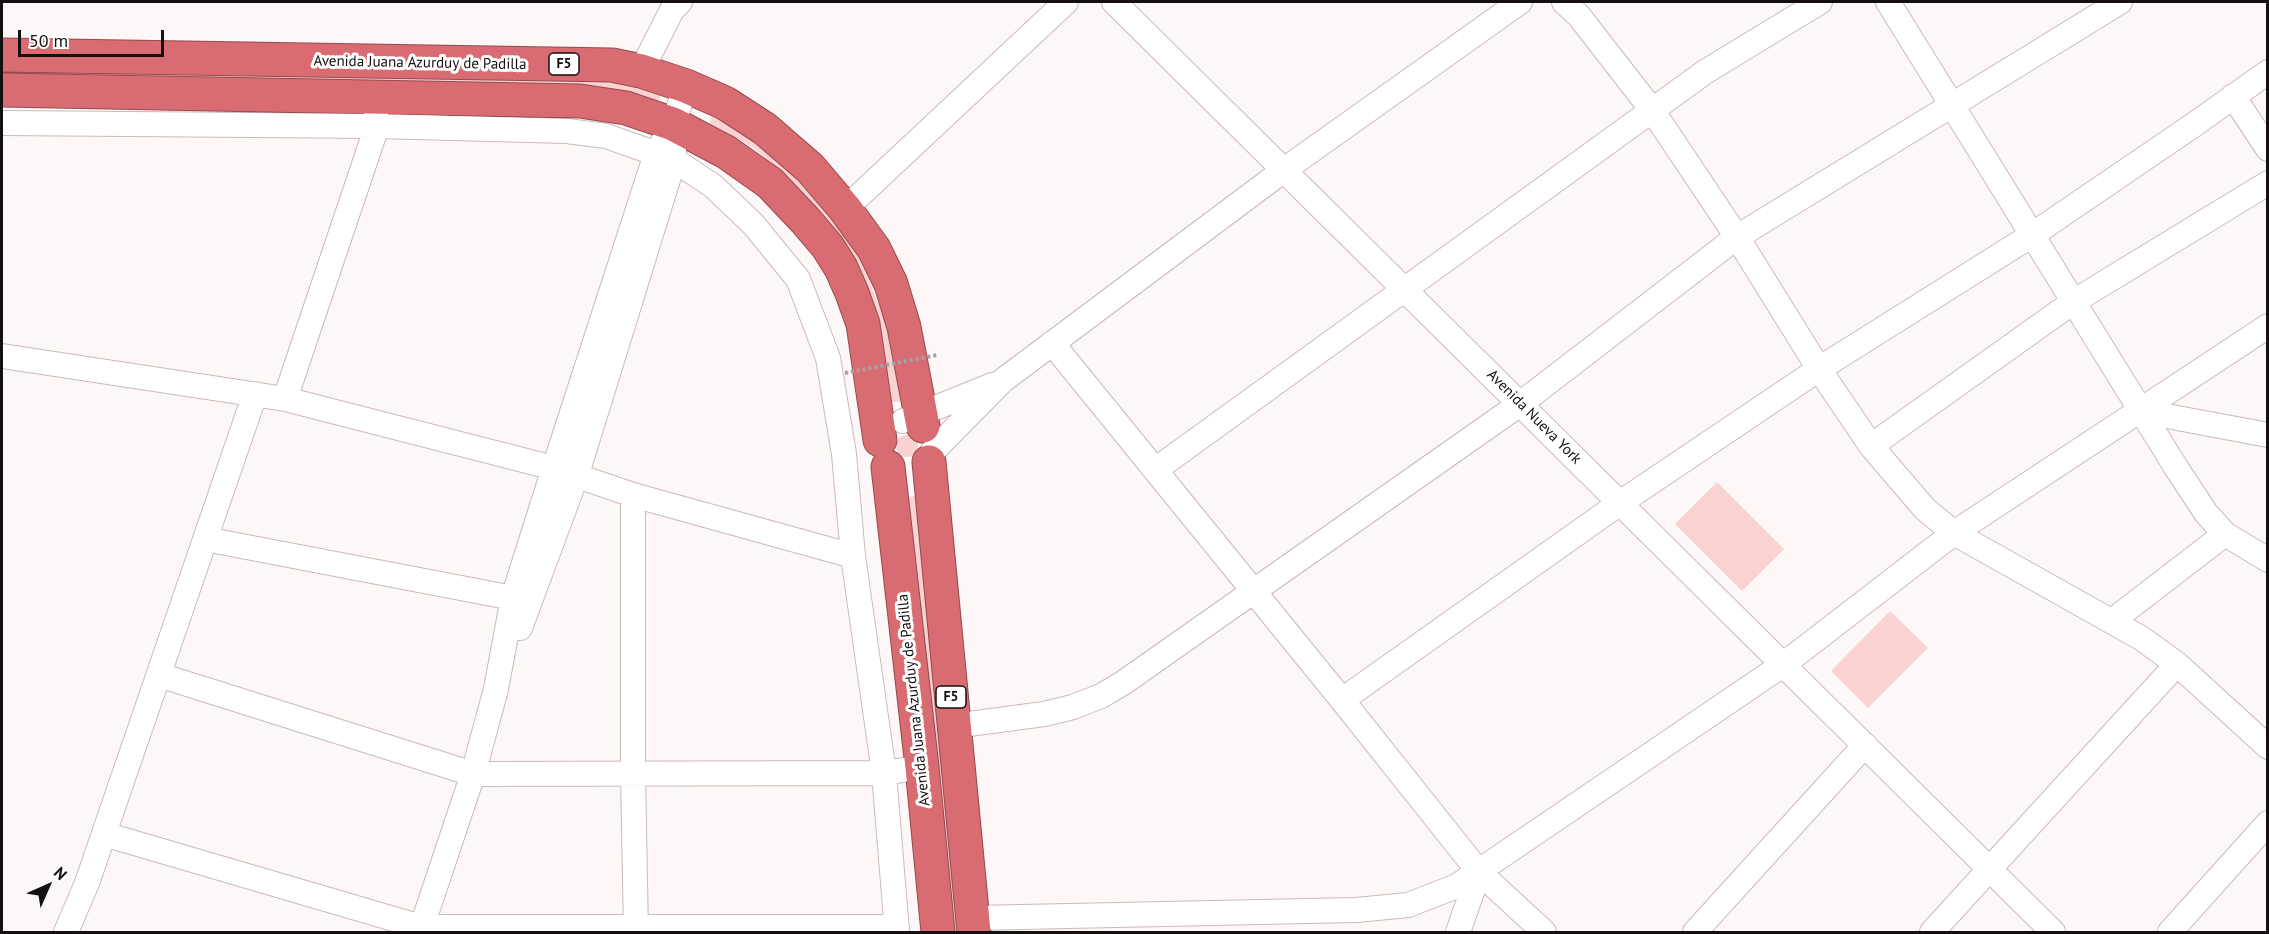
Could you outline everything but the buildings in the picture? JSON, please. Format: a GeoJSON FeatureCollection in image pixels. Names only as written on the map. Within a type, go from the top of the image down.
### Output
{"type":"FeatureCollection","features":[{"type":"Feature","properties":{"kind":"highway","name":"Avenida Juana Azurduy de Padilla"},"geometry":{"type":"LineString","coordinates":[[2,55],[359,63],[612,65],[641,71],[686,86],[725,103],[765,129],[810,168],[845,209],[874,249],[891,284],[907,336],[922,767],[938,933]]}},
{"type":"Feature","properties":{"kind":"highway","name":"Avenida Juana Azurduy de Padilla"},"geometry":{"type":"LineString","coordinates":[[2,90],[376,111],[579,101],[626,108],[673,124],[726,152],[770,183],[805,220],[841,268],[911,440],[986,926]]}},
{"type":"Feature","properties":{"kind":"street"},"geometry":{"type":"LineString","coordinates":[[641,71],[672,10],[680,2]]}},
{"type":"Feature","properties":{"kind":"street"},"geometry":{"type":"LineString","coordinates":[[845,209],[1066,2]]}},
{"type":"Feature","properties":{"kind":"street","name":"Avenida Nueva York"},"geometry":{"type":"LineString","coordinates":[[1114,2],[2053,933]]}},
{"type":"Feature","properties":{"kind":"street"},"geometry":{"type":"LineString","coordinates":[[911,440],[1002,381],[1284,170],[1520,2]]}},
{"type":"Feature","properties":{"kind":"street"},"geometry":{"type":"LineString","coordinates":[[1564,2],[1579,16],[1652,110],[1737,237],[1871,446],[1925,510],[1954,533],[2141,638],[2176,664],[2268,747]]}},
{"type":"Feature","properties":{"kind":"street"},"geometry":{"type":"LineString","coordinates":[[1155,470],[1705,72],[1820,2]]}},
{"type":"Feature","properties":{"kind":"street"},"geometry":{"type":"LineString","coordinates":[[1888,2],[2140,411],[2206,513],[2225,534],[2268,560]]}},
{"type":"Feature","properties":{"kind":"street"},"geometry":{"type":"LineString","coordinates":[[954,726],[1044,714],[1073,707],[1101,696],[1123,683],[1520,404],[1737,237],[2120,2]]}},
{"type":"Feature","properties":{"kind":"street"},"geometry":{"type":"LineString","coordinates":[[1342,700],[1620,503],[1820,369],[2032,235],[2268,72]]}},
{"type":"Feature","properties":{"kind":"street"},"geometry":{"type":"LineString","coordinates":[[421,930],[473,774],[496,689],[686,86]]}},
{"type":"Feature","properties":{"kind":"street"},"geometry":{"type":"LineString","coordinates":[[2233,96],[2268,149]]}},
{"type":"Feature","properties":{"kind":"street"},"geometry":{"type":"LineString","coordinates":[[285,399],[376,111]]}},
{"type":"Feature","properties":{"kind":"street"},"geometry":{"type":"LineString","coordinates":[[2,123],[376,111],[606,136],[665,157],[713,186],[753,224],[798,279],[828,358],[844,454],[853,556],[884,773],[897,930],[421,930],[104,834]]}},
{"type":"Feature","properties":{"kind":"street"},"geometry":{"type":"LineString","coordinates":[[1871,446],[2073,302],[2268,183]]}},
{"type":"Feature","properties":{"kind":"street"},"geometry":{"type":"LineString","coordinates":[[986,926],[1356,910],[1407,905],[1457,886],[1784,664],[1954,533],[2268,326]]}},
{"type":"Feature","properties":{"kind":"street"},"geometry":{"type":"LineString","coordinates":[[1052,343],[1479,872],[1544,933]]}},
{"type":"Feature","properties":{"kind":"street"},"geometry":{"type":"LineString","coordinates":[[2,356],[285,399],[565,472],[633,495],[853,556]]}},
{"type":"Feature","properties":{"kind":"street"},"geometry":{"type":"LineString","coordinates":[[911,440],[1002,381]]}},
{"type":"Feature","properties":{"kind":"street"},"geometry":{"type":"LineString","coordinates":[[66,933],[87,883],[255,394]]}},
{"type":"Feature","properties":{"kind":"street"},"geometry":{"type":"LineString","coordinates":[[2140,411],[2268,435]]}},
{"type":"Feature","properties":{"kind":"street"},"geometry":{"type":"LineString","coordinates":[[496,689],[513,598],[565,472]]}},
{"type":"Feature","properties":{"kind":"street"},"geometry":{"type":"LineString","coordinates":[[633,495],[633,774],[636,931]]}},
{"type":"Feature","properties":{"kind":"street"},"geometry":{"type":"LineString","coordinates":[[2112,621],[2225,534]]}},
{"type":"Feature","properties":{"kind":"street"},"geometry":{"type":"LineString","coordinates":[[205,539],[513,598]]}},
{"type":"Feature","properties":{"kind":"street"},"geometry":{"type":"LineString","coordinates":[[1932,933],[2176,664]]}},
{"type":"Feature","properties":{"kind":"street"},"geometry":{"type":"LineString","coordinates":[[159,675],[473,774],[884,773],[922,767]]}},
{"type":"Feature","properties":{"kind":"street"},"geometry":{"type":"LineString","coordinates":[[1695,933],[1865,745]]}},
{"type":"Feature","properties":{"kind":"street"},"geometry":{"type":"LineString","coordinates":[[2170,933],[2268,823]]}},
{"type":"Feature","properties":{"kind":"street"},"geometry":{"type":"LineString","coordinates":[[1458,933],[1479,872]]}},
{"type":"Feature","properties":{"kind":"path"},"geometry":{"type":"LineString","coordinates":[[845,373],[937,355]]}},
{"type":"Feature","properties":{"kind":"shaded area"},"geometry":{"type":"Polygon","coordinates":[[[2,70],[596,78],[661,92],[659,101],[633,94],[2,78],[2,70]]]}},
{"type":"Feature","properties":{"kind":"shaded area"},"geometry":{"type":"Polygon","coordinates":[[[713,114],[769,150],[816,197],[855,250],[892,340],[904,401],[892,402],[880,336],[845,248],[822,215],[787,177],[754,148],[710,123],[713,114]]]}},
{"type":"Feature","properties":{"kind":"shaded area"},"geometry":{"type":"Polygon","coordinates":[[[907,435],[915,438],[918,446],[915,454],[907,457],[899,454],[896,446],[899,438],[907,435]]]}},
{"type":"Feature","properties":{"kind":"shaded area"},"geometry":{"type":"Polygon","coordinates":[[[1717,482],[1784,549],[1742,591],[1675,524],[1717,482]]]}},
{"type":"Feature","properties":{"kind":"shaded area"},"geometry":{"type":"Polygon","coordinates":[[[918,495],[963,932],[950,932],[906,498],[918,495]]]}},
{"type":"Feature","properties":{"kind":"shaded area"},"geometry":{"type":"Polygon","coordinates":[[[1890,611],[1928,648],[1868,708],[1831,671],[1890,611]]]}}]}
